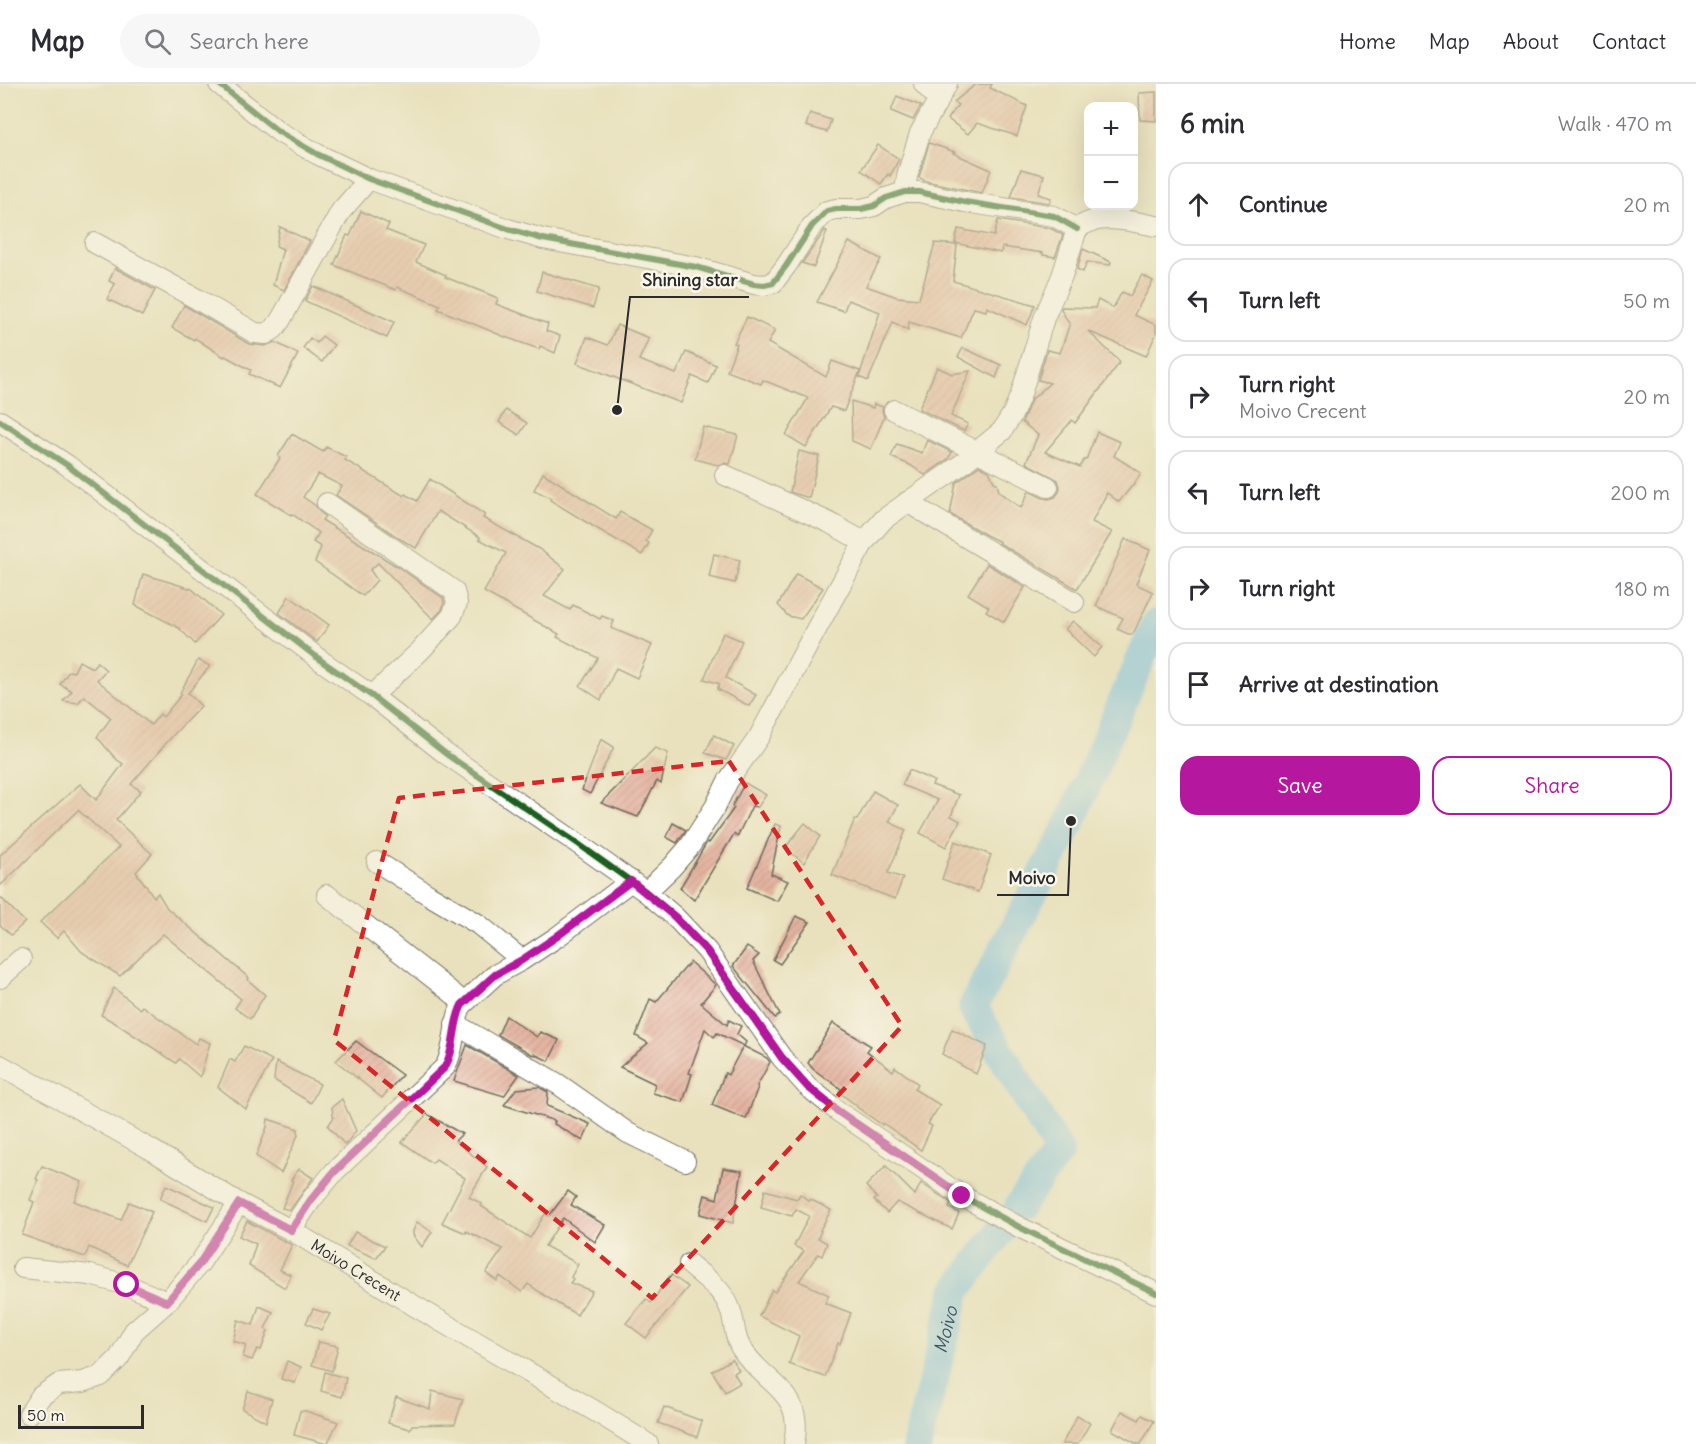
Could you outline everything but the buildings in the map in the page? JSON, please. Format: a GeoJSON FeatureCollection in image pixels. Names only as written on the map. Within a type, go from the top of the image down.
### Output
{"type":"FeatureCollection","features":[{"type":"Feature","properties":{"kind":"street"},"geometry":{"type":"LineString","coordinates":[[219,84],[279,132],[317,154],[369,179],[543,238],[696,267],[754,284],[773,283],[812,226],[826,211],[867,208],[905,192],[919,192],[984,206],[1054,216],[1077,229]]}},
{"type":"Feature","properties":{"kind":"street"},"geometry":{"type":"LineString","coordinates":[[905,192],[907,176],[920,133],[943,92],[924,84]]}},
{"type":"Feature","properties":{"kind":"street"},"geometry":{"type":"LineString","coordinates":[[95,243],[255,333],[266,334],[280,321],[341,210],[369,179]]}},
{"type":"Feature","properties":{"kind":"street"},"geometry":{"type":"LineString","coordinates":[[291,1230],[311,1200],[335,1171],[445,1067],[451,1051],[458,1011],[462,1005],[495,975],[672,867],[690,846],[715,807],[728,781],[759,737],[864,542],[884,519],[962,464],[1002,431],[1021,394],[1044,318],[1062,276],[1077,229],[1083,224],[1100,219],[1156,226]]}},
{"type":"Feature","properties":{"kind":"street"},"geometry":{"type":"LineString","coordinates":[[894,410],[1048,487]]}},
{"type":"Feature","properties":{"kind":"street"},"geometry":{"type":"LineString","coordinates":[[0,421],[67,465],[446,754],[638,887],[675,917],[707,951],[782,1058],[808,1087],[839,1112],[962,1196],[1021,1228],[1156,1293]]}},
{"type":"Feature","properties":{"kind":"street"},"geometry":{"type":"LineString","coordinates":[[725,475],[828,522],[864,542]]}},
{"type":"Feature","properties":{"kind":"street"},"geometry":{"type":"LineString","coordinates":[[907,502],[1074,602]]}},
{"type":"Feature","properties":{"kind":"street"},"geometry":{"type":"LineString","coordinates":[[327,503],[454,591],[457,603],[452,616],[420,651],[372,696]]}},
{"type":"Feature","properties":{"kind":"street"},"geometry":{"type":"LineString","coordinates":[[377,862],[478,924],[522,960]]}},
{"type":"Feature","properties":{"kind":"street"},"geometry":{"type":"LineString","coordinates":[[327,895],[456,996],[462,1005]]}},
{"type":"Feature","properties":{"kind":"street"},"geometry":{"type":"LineString","coordinates":[[0,978],[21,959]]}},
{"type":"Feature","properties":{"kind":"street"},"geometry":{"type":"LineString","coordinates":[[455,1024],[558,1084],[628,1133],[685,1161]]}},
{"type":"Feature","properties":{"kind":"street","name":"Moivo Crecent"},"geometry":{"type":"LineString","coordinates":[[0,1065],[150,1149],[239,1203],[291,1230],[648,1444]]}},
{"type":"Feature","properties":{"kind":"street"},"geometry":{"type":"LineString","coordinates":[[29,1414],[41,1396],[59,1384],[83,1382],[101,1376],[119,1358],[134,1331],[167,1302],[200,1263],[239,1203]]}},
{"type":"Feature","properties":{"kind":"street"},"geometry":{"type":"LineString","coordinates":[[689,1264],[726,1299],[740,1346],[748,1358],[783,1391],[793,1406],[796,1417],[794,1444]]}},
{"type":"Feature","properties":{"kind":"street"},"geometry":{"type":"LineString","coordinates":[[23,1268],[90,1275],[127,1285],[167,1302]]}},
{"type":"Feature","properties":{"kind":"highlighted area"},"geometry":{"type":"Polygon","coordinates":[[[729,761],[902,1026],[652,1298],[334,1040],[399,798],[729,761]]]}},
{"type":"Feature","properties":{"kind":"waterway","name":"Moivo"},"geometry":{"type":"LineString","coordinates":[[1019,1206],[1059,1151],[973,1007],[1071,821],[1156,624]]}},
{"type":"Feature","properties":{"kind":"waterway","name":"Moivo"},"geometry":{"type":"LineString","coordinates":[[917,1444],[956,1291],[1003,1228]]}},
{"type":"Feature","properties":{"kind":"cycle path"},"geometry":{"type":"LineString","coordinates":[[219,84],[279,132],[317,154],[369,179],[508,229],[543,239],[696,267],[754,284],[773,283],[812,226],[827,211],[874,206],[886,198],[905,192],[919,192],[1054,216],[1077,229]]}},
{"type":"Feature","properties":{"kind":"cycle path"},"geometry":{"type":"LineString","coordinates":[[0,421],[67,465],[446,754],[646,892],[675,917],[707,951],[782,1058],[808,1087],[839,1112],[962,1196],[1021,1228],[1156,1293]]}},
{"type":"Feature","properties":{"kind":"place","name":"Shining star"},"geometry":{"type":"Point","coordinates":[617,410]}},
{"type":"Feature","properties":{"kind":"place","name":"Moivo"},"geometry":{"type":"Point","coordinates":[1071,821]}},
{"type":"Feature","properties":{"kind":"route"},"geometry":{"type":"LineString","coordinates":[[127,1285],[167,1302],[200,1263],[239,1203],[291,1230],[311,1200],[335,1171],[445,1067],[451,1051],[458,1011],[462,1005],[495,975],[556,937],[631,881],[675,917],[707,951],[782,1058],[808,1087],[839,1112],[962,1196]]}}]}
